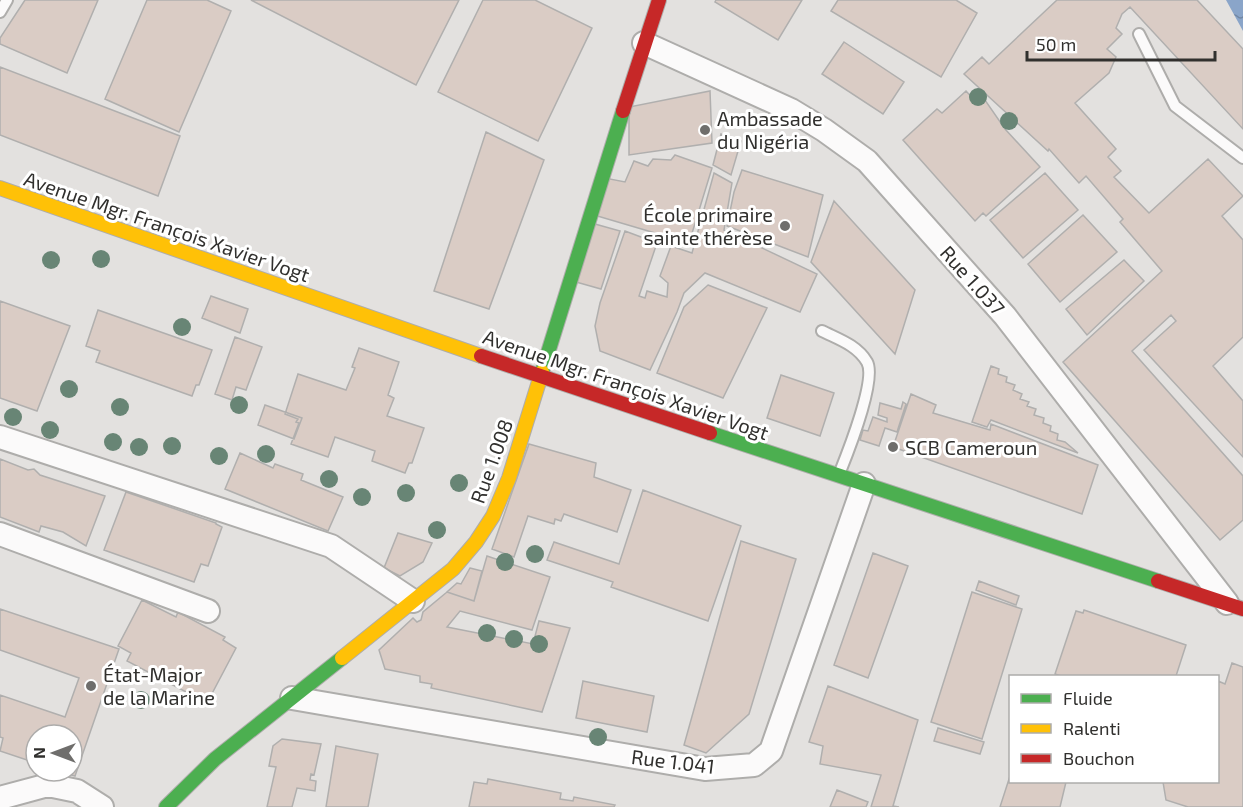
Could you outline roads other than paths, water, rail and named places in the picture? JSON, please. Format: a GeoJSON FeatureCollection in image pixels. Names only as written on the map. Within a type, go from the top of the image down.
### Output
{"type":"FeatureCollection","features":[{"type":"Feature","properties":{"kind":"main road","name":"Rue 1.008"},"geometry":{"type":"LineString","coordinates":[[166,807],[215,759],[453,569],[476,542],[493,516],[510,478],[658,0]]}},
{"type":"Feature","properties":{"kind":"main road","name":"Avenue Mgr. François Xavier Vogt"},"geometry":{"type":"LineString","coordinates":[[0,188],[540,377],[1235,606]]}},
{"type":"Feature","properties":{"kind":"street","name":"Rue 1.037"},"geometry":{"type":"LineString","coordinates":[[644,43],[791,110],[867,161],[1005,316],[1235,606]]}},
{"type":"Feature","properties":{"kind":"street"},"geometry":{"type":"LineString","coordinates":[[0,437],[331,546],[414,601]]}},
{"type":"Feature","properties":{"kind":"street","name":"Rue 1.041"},"geometry":{"type":"LineString","coordinates":[[292,698],[705,769],[754,765],[771,751],[864,483]]}},
{"type":"Feature","properties":{"kind":"street"},"geometry":{"type":"LineString","coordinates":[[0,534],[208,611]]}},
{"type":"Feature","properties":{"kind":"street"},"geometry":{"type":"LineString","coordinates":[[0,798],[48,785],[77,791],[102,807]]}},
{"type":"Feature","properties":{"kind":"lane"},"geometry":{"type":"LineString","coordinates":[[0,12],[7,0]]}},
{"type":"Feature","properties":{"kind":"lane"},"geometry":{"type":"LineString","coordinates":[[1139,34],[1175,106],[1243,158]]}},
{"type":"Feature","properties":{"kind":"lane"},"geometry":{"type":"LineString","coordinates":[[822,331],[854,347],[868,363],[870,371],[866,397],[839,476]]}},
{"type":"Feature","properties":{"kind":"water"},"geometry":{"type":"Polygon","coordinates":[[[1226,0],[1243,0],[1243,31],[1226,0]]]}},
{"type":"Feature","properties":{"kind":"place","name":"Ambassade du Nigéria"},"geometry":{"type":"Point","coordinates":[705,130]}},
{"type":"Feature","properties":{"kind":"place","name":"École primaire sainte thérèse"},"geometry":{"type":"Point","coordinates":[785,226]}},
{"type":"Feature","properties":{"kind":"place","name":"SCB Cameroun"},"geometry":{"type":"Point","coordinates":[893,447]}},
{"type":"Feature","properties":{"kind":"place","name":"État-Major de la Marine"},"geometry":{"type":"Point","coordinates":[91,686]}}]}
